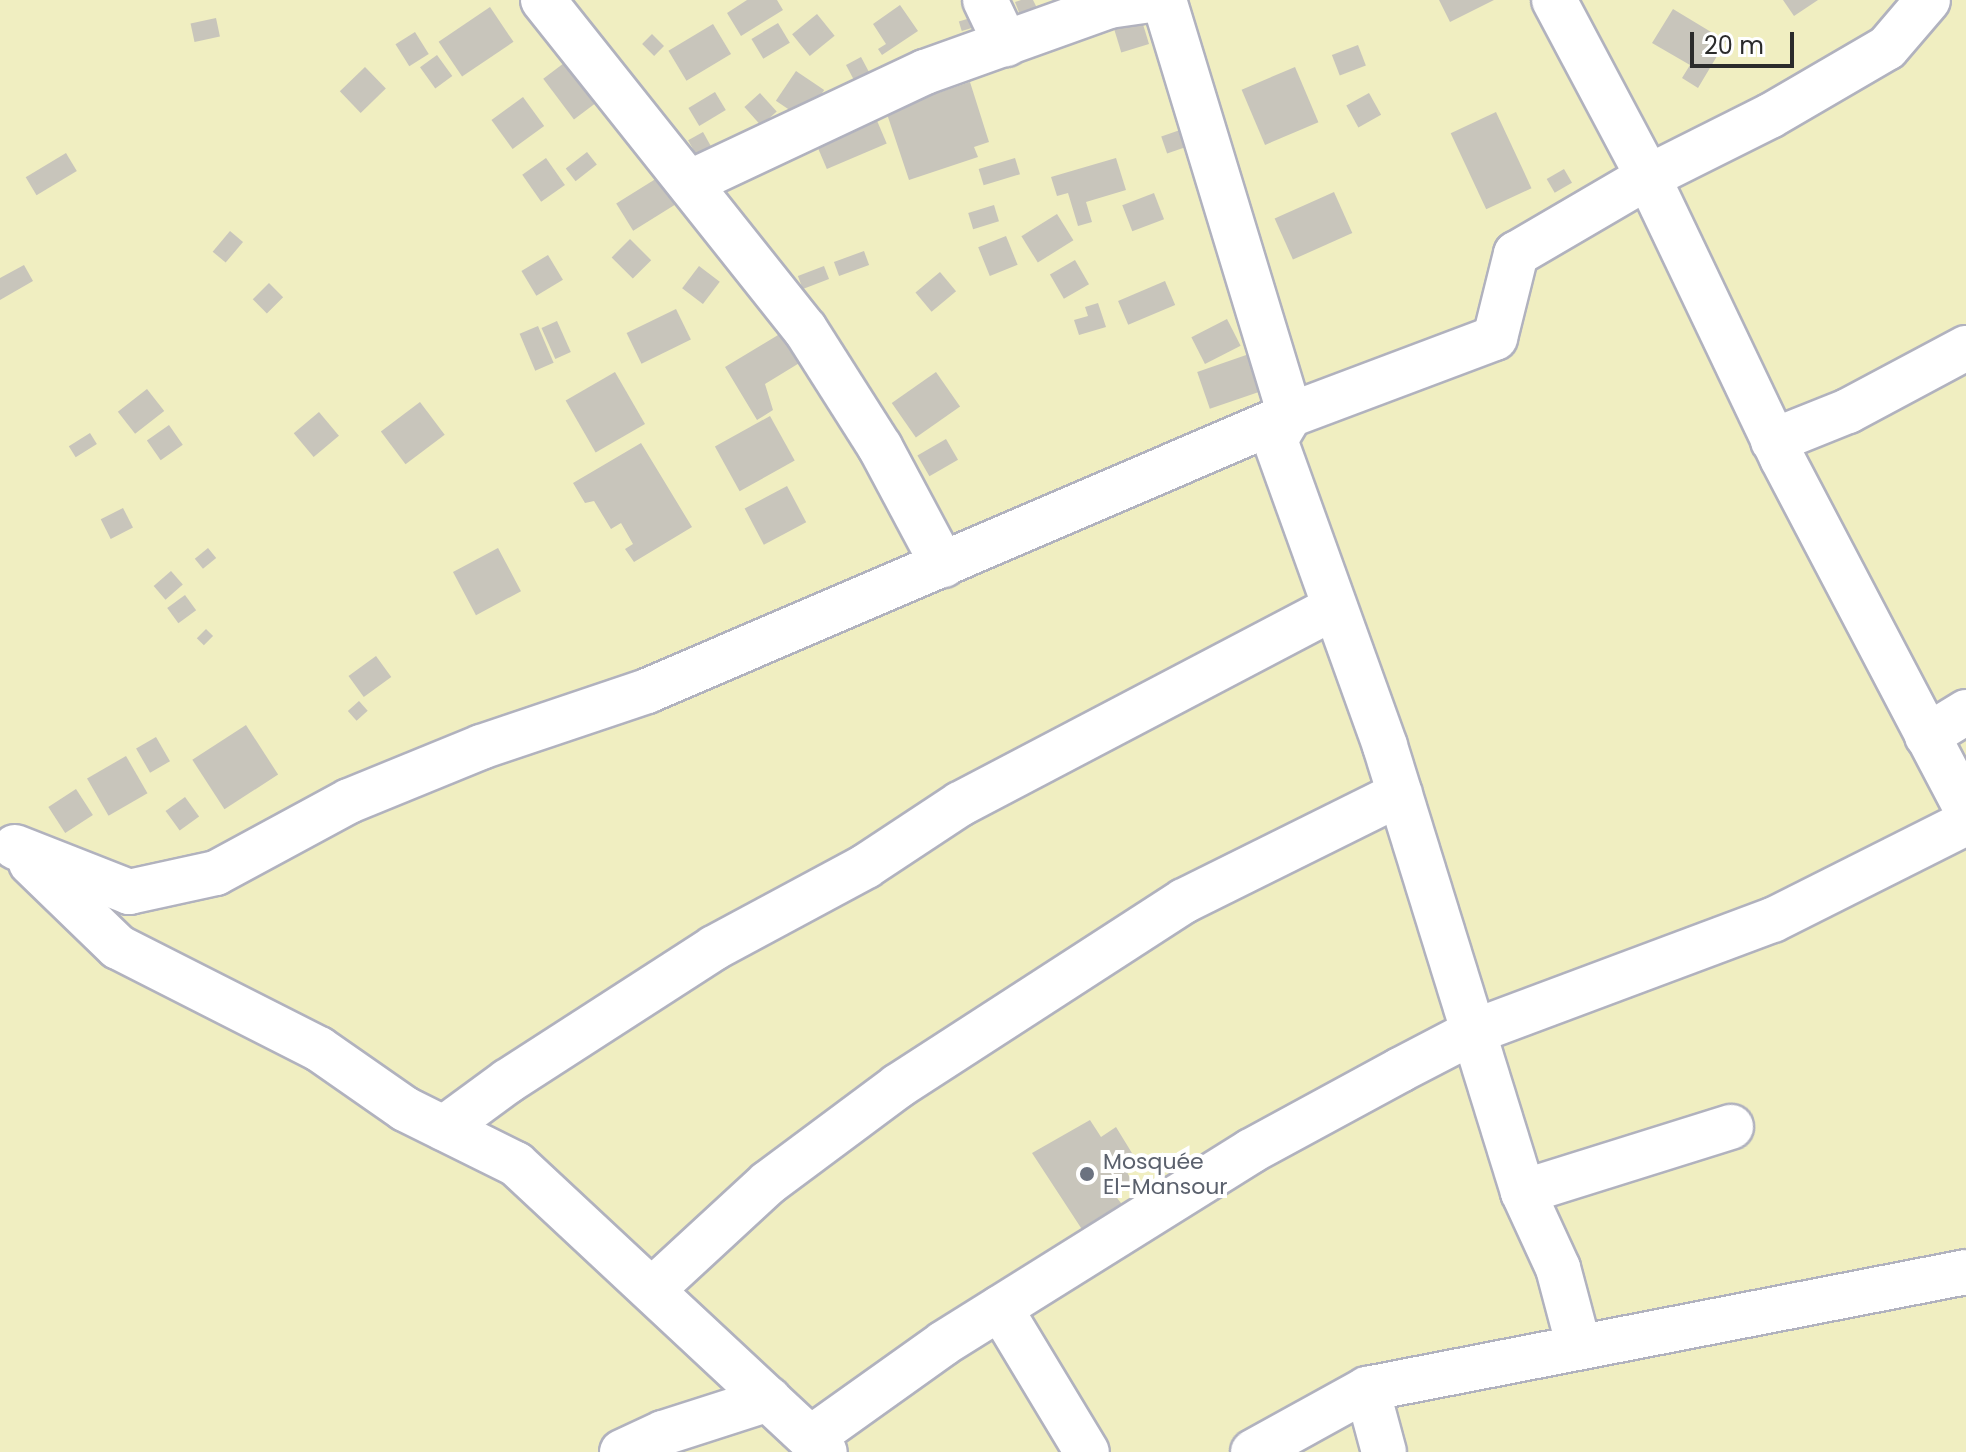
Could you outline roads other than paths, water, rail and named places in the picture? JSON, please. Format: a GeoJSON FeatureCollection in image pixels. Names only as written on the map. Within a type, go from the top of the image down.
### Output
{"type":"FeatureCollection","features":[{"type":"Feature","properties":{"kind":"street"},"geometry":{"type":"LineString","coordinates":[[543,0],[805,329],[880,447],[943,565]]}},
{"type":"Feature","properties":{"kind":"street"},"geometry":{"type":"LineString","coordinates":[[985,0],[1006,44]]}},
{"type":"Feature","properties":{"kind":"street"},"geometry":{"type":"LineString","coordinates":[[691,182],[925,72],[1109,6],[1151,0]]}},
{"type":"Feature","properties":{"kind":"street"},"geometry":{"type":"LineString","coordinates":[[1164,0],[1290,415],[1275,440],[1400,794],[1523,1192],[1558,1268],[1579,1347]]}},
{"type":"Feature","properties":{"kind":"street"},"geometry":{"type":"LineString","coordinates":[[1554,0],[1648,177],[1773,441],[1966,809]]}},
{"type":"Feature","properties":{"kind":"street"},"geometry":{"type":"LineString","coordinates":[[8,842],[129,892],[216,873],[349,801],[481,747],[647,691],[1290,415],[1495,338],[1516,254],[1648,177],[1770,116],[1887,48],[1928,0]]}},
{"type":"Feature","properties":{"kind":"street"},"geometry":{"type":"LineString","coordinates":[[1773,441],[1848,411],[1966,348]]}},
{"type":"Feature","properties":{"kind":"street"},"geometry":{"type":"LineString","coordinates":[[444,1128],[508,1081],[714,948],[866,866],[960,804],[1334,608]]}},
{"type":"Feature","properties":{"kind":"street"},"geometry":{"type":"LineString","coordinates":[[1927,736],[1966,712]]}},
{"type":"Feature","properties":{"kind":"street"},"geometry":{"type":"LineString","coordinates":[[652,1290],[768,1183],[898,1086],[1184,901],[1400,794]]}},
{"type":"Feature","properties":{"kind":"street"},"geometry":{"type":"LineString","coordinates":[[8,842],[118,947],[319,1049],[405,1109],[516,1164],[818,1445],[944,1343],[1251,1151],[1473,1032],[1773,920],[1966,823]]}},
{"type":"Feature","properties":{"kind":"street"},"geometry":{"type":"LineString","coordinates":[[1523,1192],[1731,1127]]}},
{"type":"Feature","properties":{"kind":"street"},"geometry":{"type":"LineString","coordinates":[[1253,1452],[1367,1389],[1966,1272]]}},
{"type":"Feature","properties":{"kind":"street"},"geometry":{"type":"LineString","coordinates":[[1000,1308],[1087,1452]]}},
{"type":"Feature","properties":{"kind":"street"},"geometry":{"type":"LineString","coordinates":[[1367,1389],[1384,1452]]}},
{"type":"Feature","properties":{"kind":"street"},"geometry":{"type":"LineString","coordinates":[[622,1452],[663,1433],[769,1399]]}},
{"type":"Feature","properties":{"kind":"place","name":"Mosquée El-Mansour"},"geometry":{"type":"Point","coordinates":[1087,1174]}}]}
